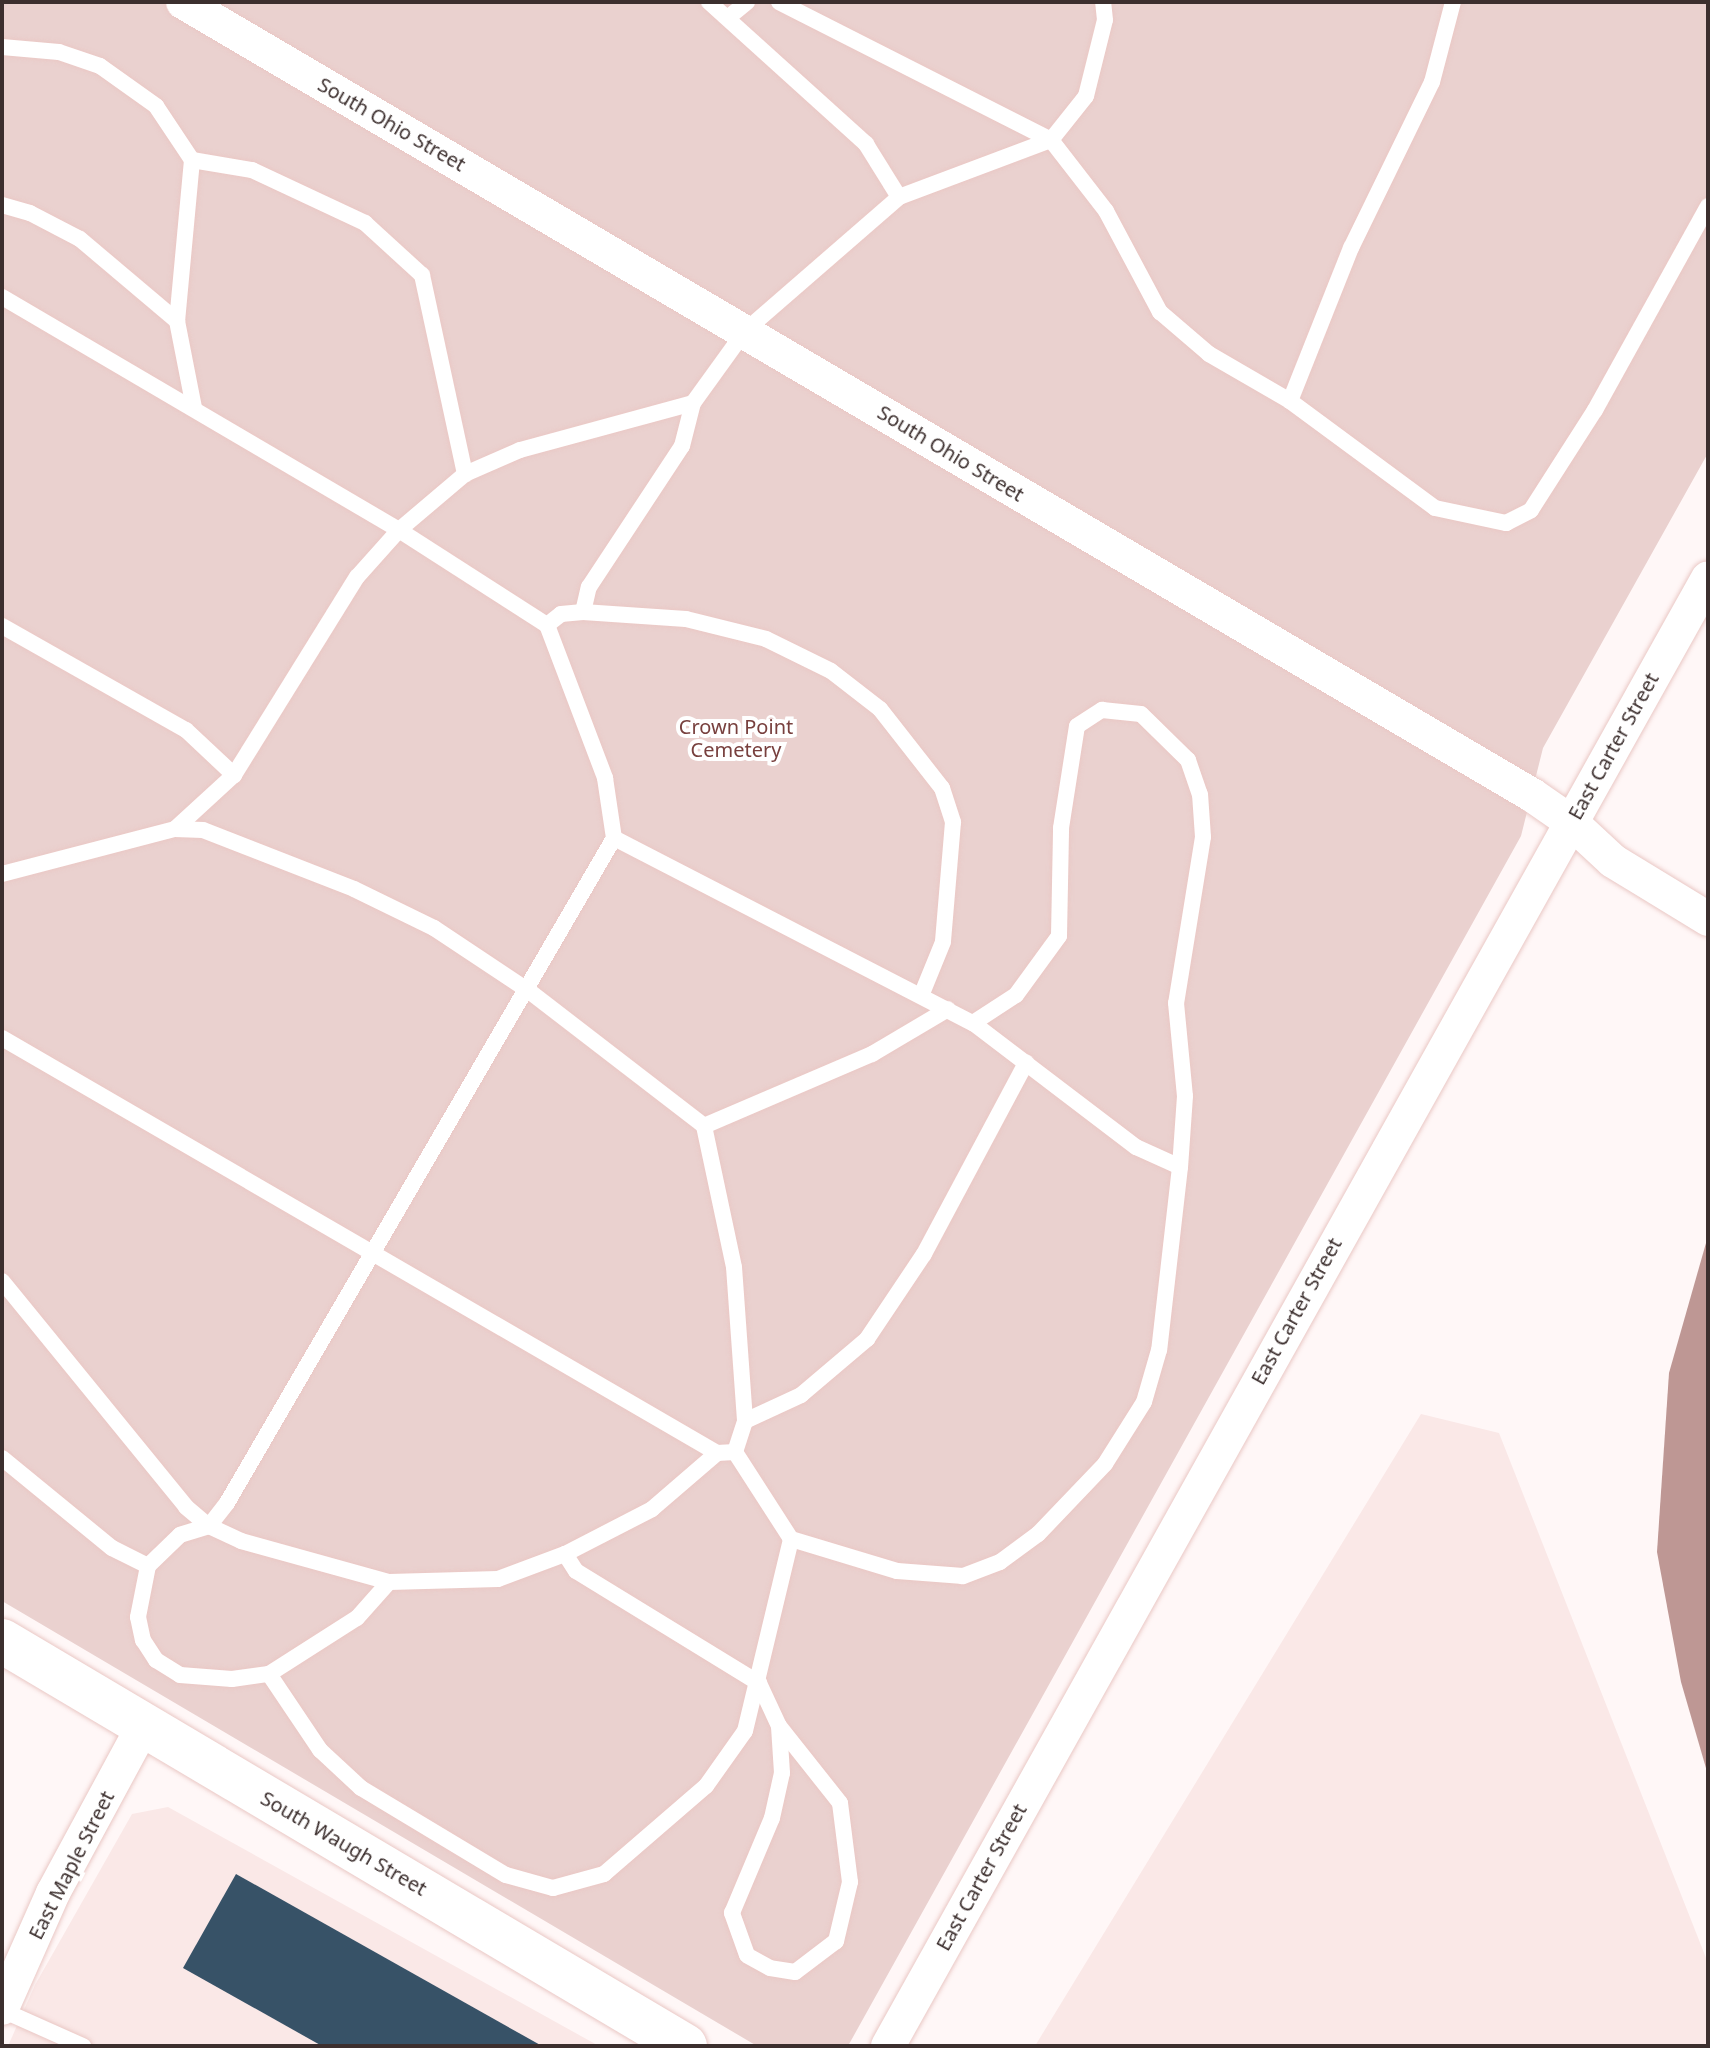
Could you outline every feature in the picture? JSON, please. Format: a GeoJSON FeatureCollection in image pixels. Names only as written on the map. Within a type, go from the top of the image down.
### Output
{"type":"FeatureCollection","features":[{"type":"Feature","properties":{"kind":"street","name":"South Ohio Street"},"geometry":{"type":"LineString","coordinates":[[187,3],[1571,822],[1613,861],[1708,919]]}},
{"type":"Feature","properties":{"kind":"street","name":"East Carter Street"},"geometry":{"type":"LineString","coordinates":[[888,2046],[1708,578]]}},
{"type":"Feature","properties":{"kind":"street","name":"South Waugh Street"},"geometry":{"type":"LineString","coordinates":[[2,1641],[685,2046]]}},
{"type":"Feature","properties":{"kind":"street","name":"East Maple Street"},"geometry":{"type":"LineString","coordinates":[[2,2009],[53,1893],[144,1725]]}},
{"type":"Feature","properties":{"kind":"lane"},"geometry":{"type":"LineString","coordinates":[[709,2],[730,16],[866,144],[899,197]]}},
{"type":"Feature","properties":{"kind":"lane"},"geometry":{"type":"LineString","coordinates":[[730,16],[747,2]]}},
{"type":"Feature","properties":{"kind":"lane"},"geometry":{"type":"LineString","coordinates":[[779,2],[1051,140],[1106,211],[1160,312],[1209,354],[1290,401],[1435,508],[1506,523],[1531,510],[1595,410],[1708,206]]}},
{"type":"Feature","properties":{"kind":"lane"},"geometry":{"type":"LineString","coordinates":[[583,612],[589,587],[682,446],[693,403],[745,331],[899,197],[1051,140],[1086,96],[1105,20],[1103,2]]}},
{"type":"Feature","properties":{"kind":"lane"},"geometry":{"type":"LineString","coordinates":[[1290,401],[1351,248],[1432,82],[1453,2]]}},
{"type":"Feature","properties":{"kind":"lane"},"geometry":{"type":"LineString","coordinates":[[2,47],[59,52],[100,66],[156,106],[192,160],[177,321],[194,408]]}},
{"type":"Feature","properties":{"kind":"lane"},"geometry":{"type":"LineString","coordinates":[[192,160],[252,170],[365,223],[422,275],[465,474]]}},
{"type":"Feature","properties":{"kind":"lane"},"geometry":{"type":"LineString","coordinates":[[2,205],[30,213],[80,239],[177,321]]}},
{"type":"Feature","properties":{"kind":"lane"},"geometry":{"type":"LineString","coordinates":[[2,297],[399,530],[547,625],[605,778],[614,838],[529,991],[373,1258],[209,1526],[180,1535],[148,1566],[138,1617],[143,1640],[156,1660],[180,1675],[209,1680],[269,1674],[357,1618],[389,1582]]}},
{"type":"Feature","properties":{"kind":"lane"},"geometry":{"type":"LineString","coordinates":[[175,829],[234,775],[357,577],[399,530],[465,474],[520,450],[693,403]]}},
{"type":"Feature","properties":{"kind":"lane"},"geometry":{"type":"LineString","coordinates":[[547,625],[561,614],[583,612],[686,619],[766,639],[831,671],[880,709],[942,788],[953,822],[943,942],[921,996]]}},
{"type":"Feature","properties":{"kind":"lane"},"geometry":{"type":"LineString","coordinates":[[2,626],[186,730],[234,775]]}},
{"type":"Feature","properties":{"kind":"lane"},"geometry":{"type":"LineString","coordinates":[[735,1452],[791,1539],[897,1571],[963,1576],[1000,1562],[1038,1534],[1105,1464],[1144,1402],[1159,1350],[1180,1167],[1185,1096],[1176,1003],[1203,837],[1200,794],[1188,760],[1141,714],[1102,710],[1077,726],[1061,828],[1059,936],[1016,995],[973,1023]]}},
{"type":"Feature","properties":{"kind":"lane"},"geometry":{"type":"LineString","coordinates":[[2,874],[175,829],[203,830],[354,889],[434,928],[529,991],[704,1126],[734,1267],[745,1421],[735,1452]]}},
{"type":"Feature","properties":{"kind":"lane"},"geometry":{"type":"LineString","coordinates":[[614,838],[973,1023],[1136,1147],[1180,1167]]}},
{"type":"Feature","properties":{"kind":"lane"},"geometry":{"type":"LineString","coordinates":[[704,1126],[872,1054],[948,1009]]}},
{"type":"Feature","properties":{"kind":"lane"},"geometry":{"type":"LineString","coordinates":[[2,1038],[373,1258],[717,1453],[735,1452]]}},
{"type":"Feature","properties":{"kind":"lane"},"geometry":{"type":"LineString","coordinates":[[745,1421],[801,1395],[867,1339],[924,1254],[1026,1063]]}},
{"type":"Feature","properties":{"kind":"lane"},"geometry":{"type":"LineString","coordinates":[[2,1281],[186,1507],[209,1526],[241,1541],[389,1582],[498,1579],[565,1554],[652,1509],[717,1453]]}},
{"type":"Feature","properties":{"kind":"lane"},"geometry":{"type":"LineString","coordinates":[[2,1458],[112,1548],[148,1566]]}},
{"type":"Feature","properties":{"kind":"lane"},"geometry":{"type":"LineString","coordinates":[[269,1674],[320,1750],[361,1788],[506,1875],[553,1888],[604,1874],[706,1786],[745,1731],[759,1683],[791,1539]]}},
{"type":"Feature","properties":{"kind":"lane"},"geometry":{"type":"LineString","coordinates":[[565,1554],[576,1571],[759,1683],[779,1726],[840,1803],[850,1882],[836,1941],[795,1972],[770,1968],[747,1955],[732,1913],[772,1818],[782,1773],[779,1726]]}},
{"type":"Feature","properties":{"kind":"lane"},"geometry":{"type":"LineString","coordinates":[[2,2009],[83,2046]]}},
{"type":"Feature","properties":{"kind":"shaded area"},"geometry":{"type":"Polygon","coordinates":[[[1708,1236],[1708,1775],[1681,1682],[1657,1552],[1669,1373],[1708,1236]]]}},
{"type":"Feature","properties":{"kind":"shaded area"},"geometry":{"type":"Polygon","coordinates":[[[1421,1414],[1499,1433],[1708,1963],[1708,2046],[1035,2046],[1421,1414]]]}},
{"type":"Feature","properties":{"kind":"shaded area"},"geometry":{"type":"Polygon","coordinates":[[[168,1807],[599,2046],[8,2046],[35,1985],[132,1814],[168,1807]]]}},
{"type":"Feature","properties":{"kind":"green space","name":"Crown Point Cemetery"},"geometry":{"type":"Polygon","coordinates":[[[2,2],[1708,2],[1708,453],[1543,748],[1521,836],[848,2046],[757,2046],[2,1601],[2,2]]]}},
{"type":"Feature","properties":{"kind":"building"},"geometry":{"type":"Polygon","coordinates":[[[236,1874],[542,2046],[322,2046],[183,1968],[236,1874]]]}}]}
